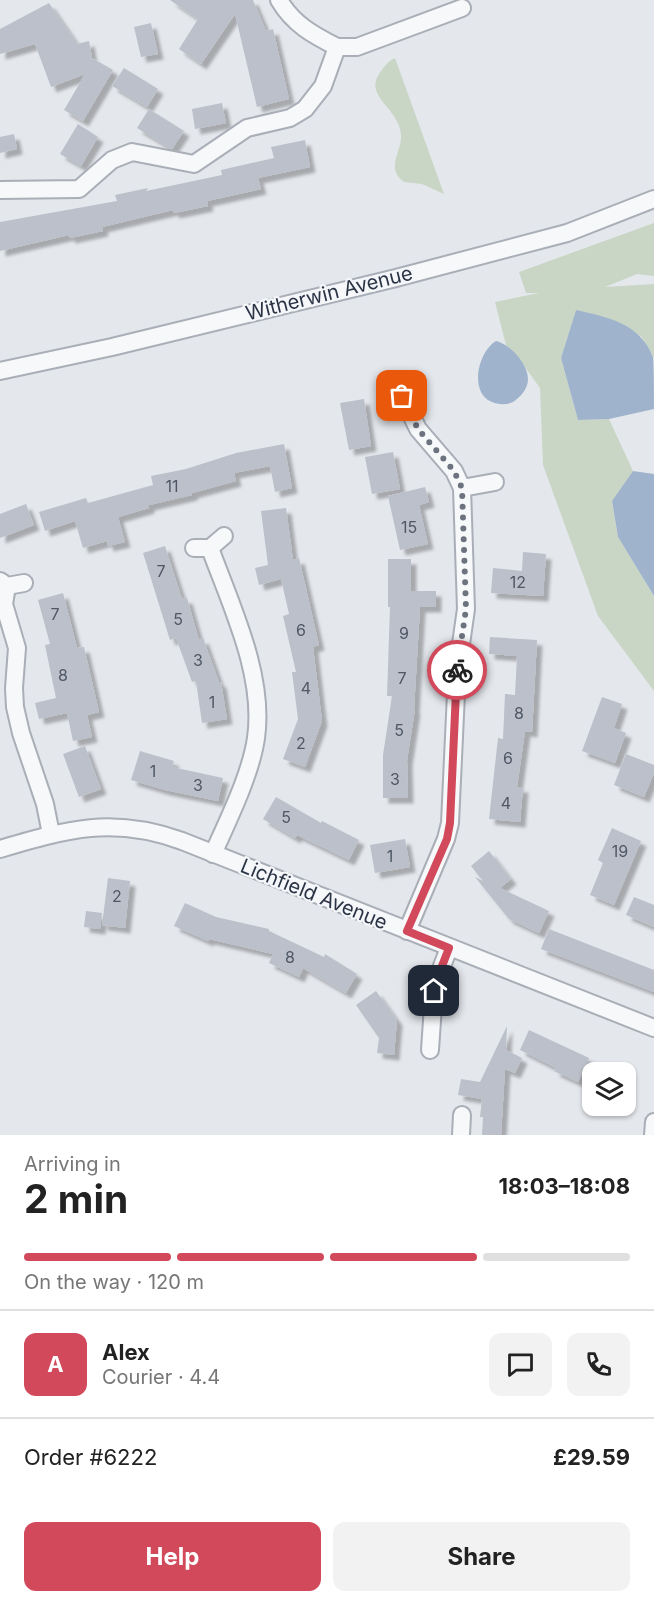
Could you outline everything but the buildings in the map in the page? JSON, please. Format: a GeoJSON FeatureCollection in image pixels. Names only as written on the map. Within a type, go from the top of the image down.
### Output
{"type":"FeatureCollection","features":[{"type":"Feature","properties":{"kind":"street"},"geometry":{"type":"LineString","coordinates":[[279,0],[287,13],[302,27],[337,47],[357,46],[462,8]]}},
{"type":"Feature","properties":{"kind":"street"},"geometry":{"type":"LineString","coordinates":[[0,190],[79,189],[112,160],[132,152],[194,164],[247,128],[290,118],[305,109],[323,86],[337,47]]}},
{"type":"Feature","properties":{"kind":"street","name":"Witherwin Avenue"},"geometry":{"type":"LineString","coordinates":[[0,371],[123,344],[396,278],[567,233],[654,199]]}},
{"type":"Feature","properties":{"kind":"street"},"geometry":{"type":"LineString","coordinates":[[402,396],[418,429],[454,471],[462,488],[466,609],[457,672],[451,814],[447,839],[407,931]]}},
{"type":"Feature","properties":{"kind":"street"},"geometry":{"type":"LineString","coordinates":[[462,488],[495,482]]}},
{"type":"Feature","properties":{"kind":"street"},"geometry":{"type":"LineString","coordinates":[[213,854],[251,759],[256,739],[258,714],[257,688],[240,630],[202,548],[224,536]]}},
{"type":"Feature","properties":{"kind":"street"},"geometry":{"type":"LineString","coordinates":[[24,583],[4,583],[4,604],[17,648],[15,707],[21,734],[45,804],[51,834]]}},
{"type":"Feature","properties":{"kind":"street","name":"Lichfield Avenue"},"geometry":{"type":"LineString","coordinates":[[0,849],[51,834],[86,827],[135,828],[164,835],[654,1028]]}},
{"type":"Feature","properties":{"kind":"street"},"geometry":{"type":"LineString","coordinates":[[430,1050],[434,991],[449,948]]}},
{"type":"Feature","properties":{"kind":"street"},"geometry":{"type":"LineString","coordinates":[[461,1135],[462,1115]]}},
{"type":"Feature","properties":{"kind":"street"},"geometry":{"type":"LineString","coordinates":[[653,1135],[654,1122]]}},
{"type":"Feature","properties":{"kind":"green space"},"geometry":{"type":"Polygon","coordinates":[[[395,58],[444,194],[422,184],[404,182],[398,177],[395,165],[401,141],[399,126],[376,90],[379,74],[395,58]]]}},
{"type":"Feature","properties":{"kind":"green space"},"geometry":{"type":"Polygon","coordinates":[[[654,223],[654,276],[637,274],[605,287],[654,284],[654,358],[641,336],[576,310],[561,358],[578,420],[609,419],[633,471],[612,502],[618,537],[654,596],[654,691],[598,616],[543,465],[540,388],[506,345],[495,302],[539,293],[526,293],[519,272],[654,223]]]}},
{"type":"Feature","properties":{"kind":"water"},"geometry":{"type":"Polygon","coordinates":[[[576,310],[621,323],[640,336],[653,357],[654,409],[609,419],[578,420],[561,358],[576,310]]]}},
{"type":"Feature","properties":{"kind":"water"},"geometry":{"type":"Polygon","coordinates":[[[496,341],[507,346],[522,361],[527,373],[528,382],[525,390],[507,404],[490,401],[483,395],[479,386],[480,365],[489,347],[496,341]]]}},
{"type":"Feature","properties":{"kind":"water"},"geometry":{"type":"Polygon","coordinates":[[[633,471],[654,474],[654,596],[618,537],[612,501],[633,471]]]}},
{"type":"Feature","properties":{"kind":"way so far"},"geometry":{"type":"LineString","coordinates":[[402,396],[418,429],[454,471],[462,488],[466,609],[457,670]]}},
{"type":"Feature","properties":{"kind":"route"},"geometry":{"type":"LineString","coordinates":[[434,991],[449,948],[407,931],[447,839],[452,806],[457,670]]}}]}
